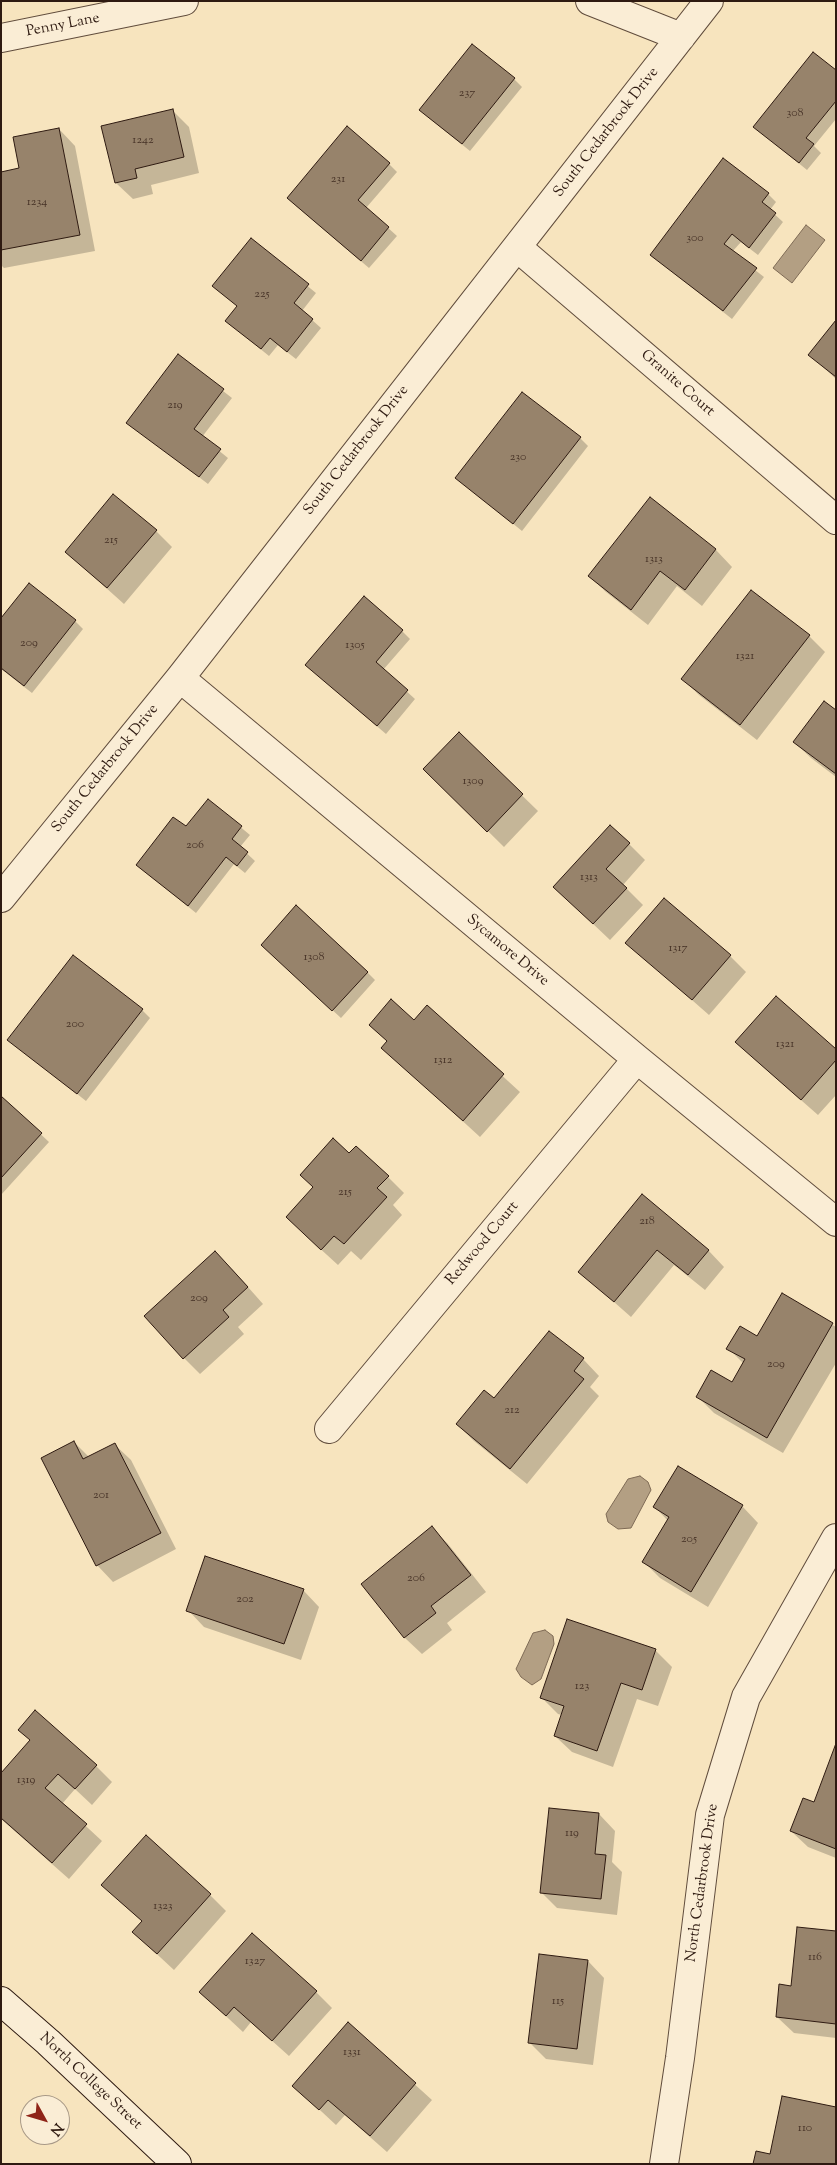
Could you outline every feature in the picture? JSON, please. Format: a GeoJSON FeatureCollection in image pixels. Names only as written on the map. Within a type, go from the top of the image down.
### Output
{"type":"FeatureCollection","features":[{"type":"Feature","properties":{"kind":"street","name":"Penny Lane"},"geometry":{"type":"LineString","coordinates":[[1,38],[184,1]]}},
{"type":"Feature","properties":{"kind":"street"},"geometry":{"type":"LineString","coordinates":[[590,1],[682,37]]}},
{"type":"Feature","properties":{"kind":"street","name":"South Cedarbrook Drive"},"geometry":{"type":"LineString","coordinates":[[1,898],[180,678],[518,248],[709,1]]}},
{"type":"Feature","properties":{"kind":"street","name":"Granite Court"},"geometry":{"type":"LineString","coordinates":[[518,248],[836,520]]}},
{"type":"Feature","properties":{"kind":"street","name":"Sycamore Drive"},"geometry":{"type":"LineString","coordinates":[[180,678],[637,1059],[836,1222]]}},
{"type":"Feature","properties":{"kind":"street","name":"Redwood Court"},"geometry":{"type":"LineString","coordinates":[[329,1429],[637,1059]]}},
{"type":"Feature","properties":{"kind":"street","name":"North Cedarbrook Drive"},"geometry":{"type":"LineString","coordinates":[[664,2164],[680,2058],[710,1815],[746,1697],[836,1538]]}},
{"type":"Feature","properties":{"kind":"street","name":"North College Street"},"geometry":{"type":"LineString","coordinates":[[1,2002],[48,2042],[178,2164]]}},
{"type":"Feature","properties":{"kind":"shaded area"},"geometry":{"type":"Polygon","coordinates":[[[806,225],[825,240],[792,283],[773,268],[806,225]]]}},
{"type":"Feature","properties":{"kind":"shaded area"},"geometry":{"type":"Polygon","coordinates":[[[640,1476],[648,1482],[651,1490],[631,1528],[618,1529],[608,1522],[606,1514],[628,1479],[640,1476]]]}},
{"type":"Feature","properties":{"kind":"shaded area"},"geometry":{"type":"Polygon","coordinates":[[[545,1630],[553,1636],[554,1644],[541,1679],[532,1685],[521,1677],[516,1669],[533,1633],[545,1630]]]}},
{"type":"Feature","properties":{"kind":"building"},"geometry":{"type":"Polygon","coordinates":[[[472,44],[515,78],[462,144],[419,110],[472,44]]]}},
{"type":"Feature","properties":{"kind":"building"},"geometry":{"type":"Polygon","coordinates":[[[813,52],[836,70],[836,101],[806,138],[814,144],[799,163],[753,127],[813,52]]]}},
{"type":"Feature","properties":{"kind":"building"},"geometry":{"type":"Polygon","coordinates":[[[173,109],[184,157],[135,169],[137,178],[115,183],[101,126],[173,109]]]}},
{"type":"Feature","properties":{"kind":"building"},"geometry":{"type":"Polygon","coordinates":[[[347,126],[390,163],[358,200],[389,227],[361,261],[287,198],[347,126]]]}},
{"type":"Feature","properties":{"kind":"building"},"geometry":{"type":"Polygon","coordinates":[[[59,128],[80,235],[1,250],[1,172],[19,168],[13,137],[59,128]]]}},
{"type":"Feature","properties":{"kind":"building"},"geometry":{"type":"Polygon","coordinates":[[[723,158],[769,193],[762,202],[776,213],[749,248],[732,234],[724,244],[757,268],[723,311],[650,255],[723,158]]]}},
{"type":"Feature","properties":{"kind":"building"},"geometry":{"type":"Polygon","coordinates":[[[251,238],[309,284],[294,303],[313,319],[287,352],[270,338],[261,349],[225,321],[237,306],[212,286],[251,238]]]}},
{"type":"Feature","properties":{"kind":"building"},"geometry":{"type":"Polygon","coordinates":[[[836,320],[836,377],[808,355],[836,320]]]}},
{"type":"Feature","properties":{"kind":"building"},"geometry":{"type":"Polygon","coordinates":[[[178,354],[224,389],[194,429],[221,449],[199,477],[126,423],[178,354]]]}},
{"type":"Feature","properties":{"kind":"building"},"geometry":{"type":"Polygon","coordinates":[[[522,392],[581,437],[513,524],[455,478],[522,392]]]}},
{"type":"Feature","properties":{"kind":"building"},"geometry":{"type":"Polygon","coordinates":[[[113,494],[157,530],[107,588],[65,552],[113,494]]]}},
{"type":"Feature","properties":{"kind":"building"},"geometry":{"type":"Polygon","coordinates":[[[650,497],[716,549],[685,590],[660,571],[631,610],[588,576],[650,497]]]}},
{"type":"Feature","properties":{"kind":"building"},"geometry":{"type":"Polygon","coordinates":[[[29,583],[76,620],[24,686],[1,668],[1,618],[29,583]]]}},
{"type":"Feature","properties":{"kind":"building"},"geometry":{"type":"Polygon","coordinates":[[[751,590],[810,635],[740,725],[681,679],[751,590]]]}},
{"type":"Feature","properties":{"kind":"building"},"geometry":{"type":"Polygon","coordinates":[[[364,596],[403,630],[376,662],[408,690],[377,726],[305,665],[364,596]]]}},
{"type":"Feature","properties":{"kind":"building"},"geometry":{"type":"Polygon","coordinates":[[[824,701],[836,710],[836,774],[793,742],[824,701]]]}},
{"type":"Feature","properties":{"kind":"building"},"geometry":{"type":"Polygon","coordinates":[[[459,732],[523,794],[487,832],[423,769],[459,732]]]}},
{"type":"Feature","properties":{"kind":"building"},"geometry":{"type":"Polygon","coordinates":[[[208,799],[242,826],[232,839],[248,852],[237,866],[226,857],[188,906],[136,865],[173,817],[186,826],[208,799]]]}},
{"type":"Feature","properties":{"kind":"building"},"geometry":{"type":"Polygon","coordinates":[[[610,825],[630,843],[606,869],[627,888],[593,924],[553,887],[610,825]]]}},
{"type":"Feature","properties":{"kind":"building"},"geometry":{"type":"Polygon","coordinates":[[[664,898],[731,955],[692,1000],[625,943],[664,898]]]}},
{"type":"Feature","properties":{"kind":"building"},"geometry":{"type":"Polygon","coordinates":[[[296,905],[368,972],[332,1011],[261,945],[296,905]]]}},
{"type":"Feature","properties":{"kind":"building"},"geometry":{"type":"Polygon","coordinates":[[[73,955],[143,1009],[77,1094],[7,1040],[73,955]]]}},
{"type":"Feature","properties":{"kind":"building"},"geometry":{"type":"Polygon","coordinates":[[[776,996],[836,1049],[836,1060],[801,1100],[735,1042],[776,996]]]}},
{"type":"Feature","properties":{"kind":"building"},"geometry":{"type":"Polygon","coordinates":[[[391,999],[414,1020],[427,1005],[504,1074],[463,1121],[381,1048],[387,1041],[369,1025],[391,999]]]}},
{"type":"Feature","properties":{"kind":"building"},"geometry":{"type":"Polygon","coordinates":[[[1,1096],[42,1133],[1,1178],[1,1096]]]}},
{"type":"Feature","properties":{"kind":"building"},"geometry":{"type":"Polygon","coordinates":[[[333,1138],[349,1153],[356,1146],[389,1176],[377,1188],[387,1197],[344,1244],[334,1236],[321,1250],[286,1217],[313,1187],[300,1175],[333,1138]]]}},
{"type":"Feature","properties":{"kind":"building"},"geometry":{"type":"Polygon","coordinates":[[[642,1194],[709,1250],[688,1275],[657,1250],[614,1302],[578,1272],[642,1194]]]}},
{"type":"Feature","properties":{"kind":"building"},"geometry":{"type":"Polygon","coordinates":[[[215,1251],[248,1287],[223,1310],[229,1317],[183,1359],[144,1316],[215,1251]]]}},
{"type":"Feature","properties":{"kind":"building"},"geometry":{"type":"Polygon","coordinates":[[[782,1293],[833,1323],[767,1438],[696,1397],[711,1370],[732,1382],[745,1359],[726,1349],[740,1326],[757,1336],[782,1293]]]}},
{"type":"Feature","properties":{"kind":"building"},"geometry":{"type":"Polygon","coordinates":[[[549,1331],[584,1358],[574,1371],[584,1379],[510,1469],[456,1424],[484,1390],[494,1398],[549,1331]]]}},
{"type":"Feature","properties":{"kind":"building"},"geometry":{"type":"Polygon","coordinates":[[[74,1441],[83,1459],[115,1443],[161,1533],[96,1566],[41,1458],[74,1441]]]}},
{"type":"Feature","properties":{"kind":"building"},"geometry":{"type":"Polygon","coordinates":[[[678,1466],[743,1505],[691,1592],[642,1562],[669,1517],[653,1507],[678,1466]]]}},
{"type":"Feature","properties":{"kind":"building"},"geometry":{"type":"Polygon","coordinates":[[[432,1526],[471,1575],[431,1606],[436,1613],[404,1638],[361,1584],[432,1526]]]}},
{"type":"Feature","properties":{"kind":"building"},"geometry":{"type":"Polygon","coordinates":[[[205,1556],[304,1589],[284,1644],[186,1611],[205,1556]]]}},
{"type":"Feature","properties":{"kind":"building"},"geometry":{"type":"Polygon","coordinates":[[[567,1619],[656,1649],[642,1690],[621,1683],[597,1751],[554,1736],[564,1706],[540,1698],[567,1619]]]}},
{"type":"Feature","properties":{"kind":"building"},"geometry":{"type":"Polygon","coordinates":[[[35,1710],[97,1765],[75,1789],[58,1774],[45,1788],[87,1824],[52,1863],[1,1818],[1,1773],[30,1740],[18,1730],[35,1710]]]}},
{"type":"Feature","properties":{"kind":"building"},"geometry":{"type":"Polygon","coordinates":[[[835,1746],[836,1849],[790,1831],[803,1798],[814,1802],[835,1746]]]}},
{"type":"Feature","properties":{"kind":"building"},"geometry":{"type":"Polygon","coordinates":[[[549,1808],[599,1813],[595,1854],[606,1855],[601,1899],[540,1893],[549,1808]]]}},
{"type":"Feature","properties":{"kind":"building"},"geometry":{"type":"Polygon","coordinates":[[[146,1835],[211,1894],[157,1954],[132,1932],[142,1921],[101,1885],[146,1835]]]}},
{"type":"Feature","properties":{"kind":"building"},"geometry":{"type":"Polygon","coordinates":[[[797,1927],[836,1931],[836,2024],[776,2017],[779,1984],[791,1986],[797,1927]]]}},
{"type":"Feature","properties":{"kind":"building"},"geometry":{"type":"Polygon","coordinates":[[[252,1933],[317,1991],[272,2041],[234,2007],[226,2016],[199,1992],[252,1933]]]}},
{"type":"Feature","properties":{"kind":"building"},"geometry":{"type":"Polygon","coordinates":[[[539,1954],[588,1960],[577,2049],[528,2043],[539,1954]]]}},
{"type":"Feature","properties":{"kind":"building"},"geometry":{"type":"Polygon","coordinates":[[[348,2022],[416,2083],[370,2136],[328,2100],[319,2110],[292,2086],[348,2022]]]}},
{"type":"Feature","properties":{"kind":"building"},"geometry":{"type":"Polygon","coordinates":[[[782,2096],[836,2107],[836,2164],[753,2164],[756,2151],[770,2154],[782,2096]]]}}]}
